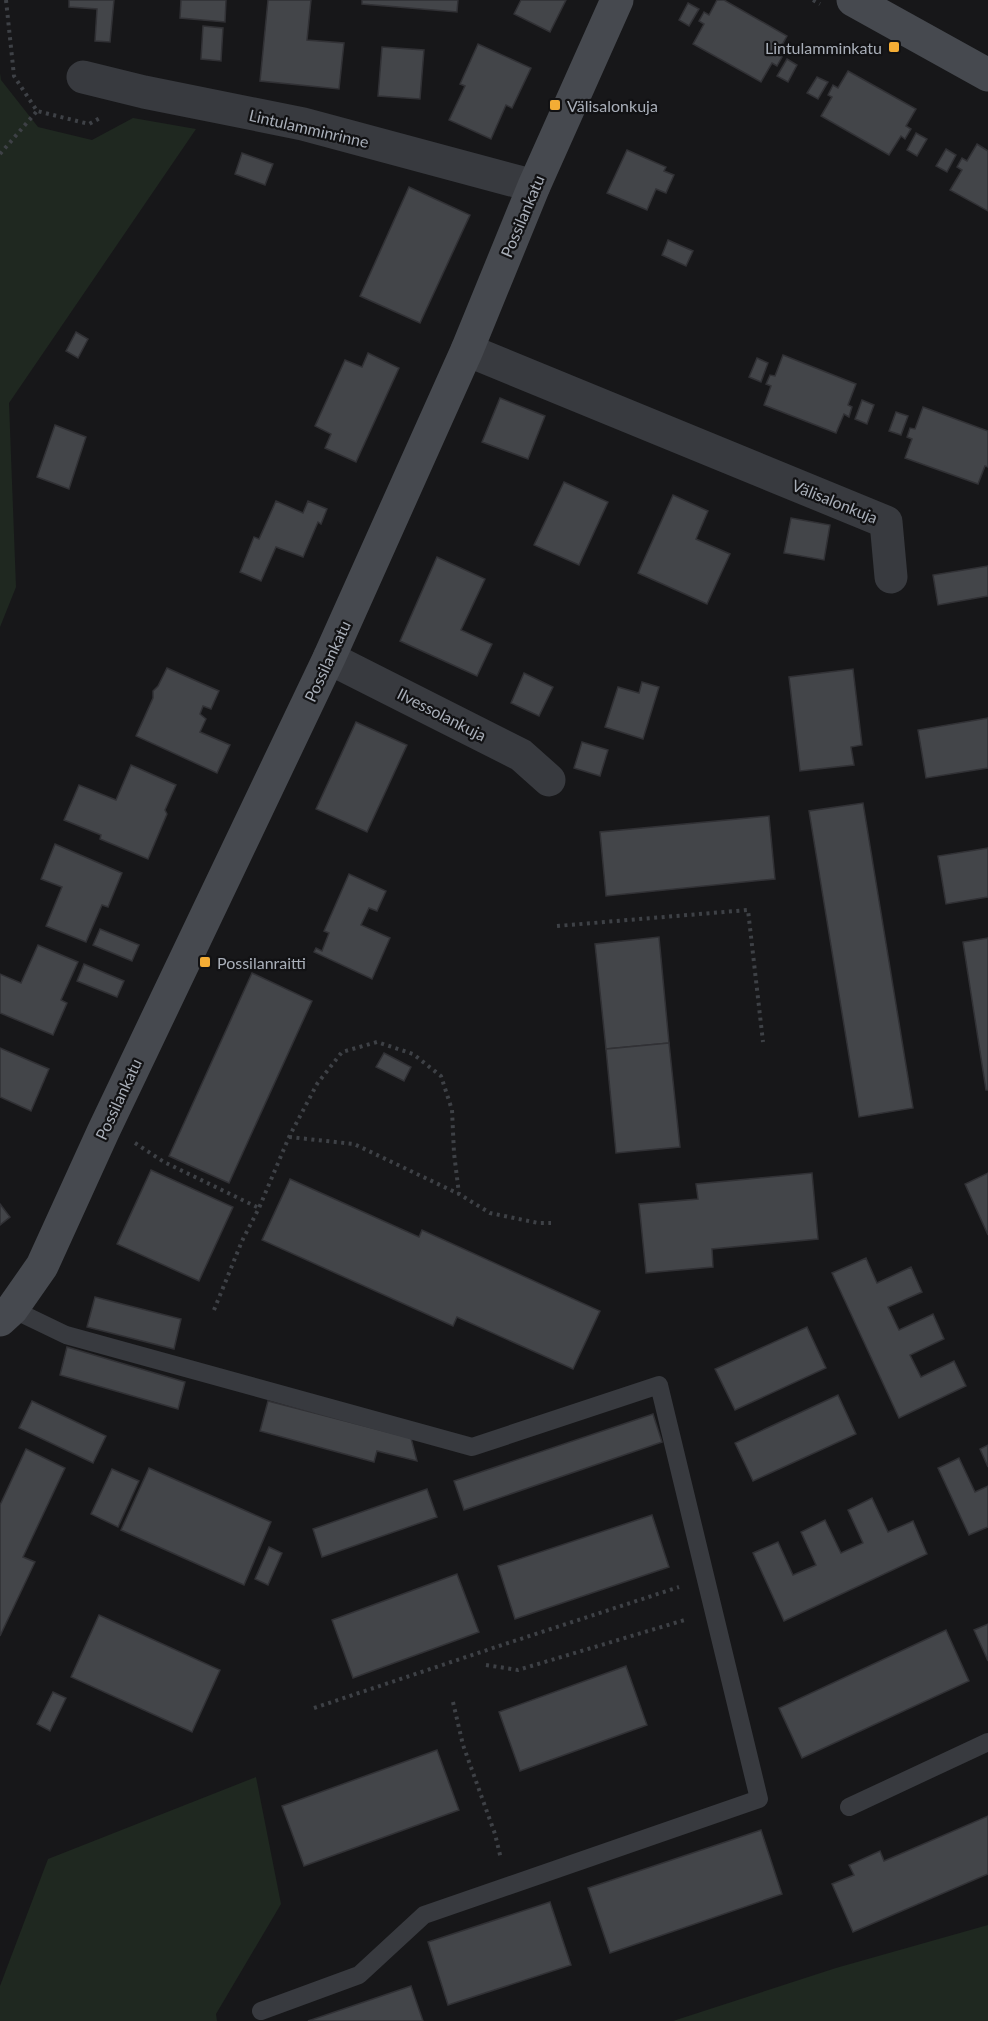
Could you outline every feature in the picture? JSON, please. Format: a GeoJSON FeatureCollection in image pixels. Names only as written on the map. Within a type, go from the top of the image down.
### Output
{"type":"FeatureCollection","features":[{"type":"Feature","properties":{"kind":"street","name":"Possilankatu"},"geometry":{"type":"LineString","coordinates":[[6,1314],[42,1266],[102,1132],[329,657],[466,350],[534,186],[617,0]]}},
{"type":"Feature","properties":{"kind":"street"},"geometry":{"type":"LineString","coordinates":[[853,0],[988,75]]}},
{"type":"Feature","properties":{"kind":"street","name":"Lintulamminrinne"},"geometry":{"type":"LineString","coordinates":[[82,77],[303,124],[534,186]]}},
{"type":"Feature","properties":{"kind":"street","name":"Välisalonkuja"},"geometry":{"type":"LineString","coordinates":[[466,350],[886,522],[891,577]]}},
{"type":"Feature","properties":{"kind":"street","name":"Ilvessolankuja"},"geometry":{"type":"LineString","coordinates":[[329,657],[521,755],[549,780]]}},
{"type":"Feature","properties":{"kind":"lane"},"geometry":{"type":"LineString","coordinates":[[6,1314],[66,1335],[472,1447],[659,1385],[759,1799],[424,1915],[359,1976],[261,2011]]}},
{"type":"Feature","properties":{"kind":"lane"},"geometry":{"type":"LineString","coordinates":[[849,1807],[988,1742]]}},
{"type":"Feature","properties":{"kind":"path"},"geometry":{"type":"LineString","coordinates":[[0,154],[37,111]]}},
{"type":"Feature","properties":{"kind":"path"},"geometry":{"type":"LineString","coordinates":[[557,927],[748,910],[763,1042]]}},
{"type":"Feature","properties":{"kind":"path"},"geometry":{"type":"LineString","coordinates":[[214,1310],[289,1137],[317,1084],[342,1052],[377,1042],[413,1054],[441,1076],[452,1110],[459,1194]]}},
{"type":"Feature","properties":{"kind":"path"},"geometry":{"type":"LineString","coordinates":[[126,1137],[164,1162],[259,1208]]}},
{"type":"Feature","properties":{"kind":"path"},"geometry":{"type":"LineString","coordinates":[[289,1137],[354,1144],[459,1194],[490,1213],[538,1223],[551,1223]]}},
{"type":"Feature","properties":{"kind":"path"},"geometry":{"type":"LineString","coordinates":[[314,1708],[706,1579]]}},
{"type":"Feature","properties":{"kind":"path"},"geometry":{"type":"LineString","coordinates":[[486,1665],[518,1670],[714,1612]]}},
{"type":"Feature","properties":{"kind":"path"},"geometry":{"type":"LineString","coordinates":[[453,1702],[464,1745],[510,1885]]}},
{"type":"Feature","properties":{"kind":"shaded area"},"geometry":{"type":"Polygon","coordinates":[[[0,73],[1,80],[38,127],[92,140],[133,118],[196,129],[9,403],[16,587],[0,627],[0,73]]]}},
{"type":"Feature","properties":{"kind":"shaded area"},"geometry":{"type":"Polygon","coordinates":[[[256,1777],[281,1904],[216,2014],[217,2021],[0,2021],[0,1986],[48,1859],[256,1777]]]}},
{"type":"Feature","properties":{"kind":"shaded area"},"geometry":{"type":"Polygon","coordinates":[[[988,1925],[988,2021],[673,2021],[836,1968],[988,1925]]]}},
{"type":"Feature","properties":{"kind":"building"},"geometry":{"type":"Polygon","coordinates":[[[69,0],[114,0],[110,42],[95,41],[97,9],[69,7],[69,0]]]}},
{"type":"Feature","properties":{"kind":"building"},"geometry":{"type":"Polygon","coordinates":[[[181,0],[226,0],[225,22],[180,18],[181,0]]]}},
{"type":"Feature","properties":{"kind":"building"},"geometry":{"type":"Polygon","coordinates":[[[268,0],[311,0],[307,40],[344,43],[339,89],[260,81],[268,0]]]}},
{"type":"Feature","properties":{"kind":"building"},"geometry":{"type":"Polygon","coordinates":[[[362,0],[458,0],[457,12],[362,4],[362,0]]]}},
{"type":"Feature","properties":{"kind":"building"},"geometry":{"type":"Polygon","coordinates":[[[521,0],[566,0],[550,32],[514,14],[521,0]]]}},
{"type":"Feature","properties":{"kind":"building"},"geometry":{"type":"Polygon","coordinates":[[[717,0],[724,0],[787,36],[777,54],[782,57],[777,66],[772,63],[761,82],[693,44],[704,24],[699,21],[704,12],[709,15],[717,0]]]}},
{"type":"Feature","properties":{"kind":"building"},"geometry":{"type":"Polygon","coordinates":[[[688,3],[699,9],[689,26],[679,20],[688,3]]]}},
{"type":"Feature","properties":{"kind":"building"},"geometry":{"type":"Polygon","coordinates":[[[203,26],[223,28],[221,61],[201,59],[203,26]]]}},
{"type":"Feature","properties":{"kind":"building"},"geometry":{"type":"Polygon","coordinates":[[[478,44],[531,68],[512,108],[506,105],[491,139],[449,120],[465,86],[460,84],[478,44]]]}},
{"type":"Feature","properties":{"kind":"building"},"geometry":{"type":"Polygon","coordinates":[[[382,47],[424,50],[420,99],[378,96],[382,47]]]}},
{"type":"Feature","properties":{"kind":"building"},"geometry":{"type":"Polygon","coordinates":[[[787,59],[797,65],[788,82],[777,76],[787,59]]]}},
{"type":"Feature","properties":{"kind":"building"},"geometry":{"type":"Polygon","coordinates":[[[848,71],[916,109],[906,126],[911,129],[905,139],[901,136],[889,155],[821,116],[832,97],[828,95],[833,85],[838,88],[848,71]]]}},
{"type":"Feature","properties":{"kind":"building"},"geometry":{"type":"Polygon","coordinates":[[[817,77],[828,82],[818,99],[807,93],[817,77]]]}},
{"type":"Feature","properties":{"kind":"building"},"geometry":{"type":"Polygon","coordinates":[[[916,133],[927,139],[917,156],[907,150],[916,133]]]}},
{"type":"Feature","properties":{"kind":"building"},"geometry":{"type":"Polygon","coordinates":[[[977,144],[988,151],[988,211],[950,190],[962,170],[957,167],[962,158],[967,161],[977,144]]]}},
{"type":"Feature","properties":{"kind":"building"},"geometry":{"type":"Polygon","coordinates":[[[946,149],[956,155],[947,172],[936,166],[946,149]]]}},
{"type":"Feature","properties":{"kind":"building"},"geometry":{"type":"Polygon","coordinates":[[[627,150],[666,167],[664,171],[674,175],[666,193],[656,189],[647,210],[607,193],[627,150]]]}},
{"type":"Feature","properties":{"kind":"building"},"geometry":{"type":"Polygon","coordinates":[[[242,153],[273,164],[265,185],[235,174],[242,153]]]}},
{"type":"Feature","properties":{"kind":"building"},"geometry":{"type":"Polygon","coordinates":[[[409,187],[470,215],[420,323],[360,296],[409,187]]]}},
{"type":"Feature","properties":{"kind":"building"},"geometry":{"type":"Polygon","coordinates":[[[668,240],[693,251],[686,266],[662,255],[668,240]]]}},
{"type":"Feature","properties":{"kind":"building"},"geometry":{"type":"Polygon","coordinates":[[[76,332],[88,339],[78,358],[66,351],[76,332]]]}},
{"type":"Feature","properties":{"kind":"building"},"geometry":{"type":"Polygon","coordinates":[[[368,353],[399,368],[356,462],[325,448],[331,434],[315,426],[345,360],[362,367],[368,353]]]}},
{"type":"Feature","properties":{"kind":"building"},"geometry":{"type":"Polygon","coordinates":[[[783,355],[856,384],[848,405],[852,407],[849,417],[844,414],[836,433],[764,405],[771,386],[766,384],[770,375],[775,376],[783,355]]]}},
{"type":"Feature","properties":{"kind":"building"},"geometry":{"type":"Polygon","coordinates":[[[757,358],[768,363],[761,382],[749,377],[757,358]]]}},
{"type":"Feature","properties":{"kind":"building"},"geometry":{"type":"Polygon","coordinates":[[[500,398],[545,416],[528,459],[482,442],[500,398]]]}},
{"type":"Feature","properties":{"kind":"building"},"geometry":{"type":"Polygon","coordinates":[[[862,400],[874,405],[867,424],[855,419],[862,400]]]}},
{"type":"Feature","properties":{"kind":"building"},"geometry":{"type":"Polygon","coordinates":[[[923,407],[988,431],[988,467],[985,466],[978,484],[905,458],[912,439],[907,437],[910,428],[915,429],[923,407]]]}},
{"type":"Feature","properties":{"kind":"building"},"geometry":{"type":"Polygon","coordinates":[[[896,412],[908,416],[901,435],[889,431],[896,412]]]}},
{"type":"Feature","properties":{"kind":"building"},"geometry":{"type":"Polygon","coordinates":[[[55,425],[86,437],[69,489],[37,477],[55,425]]]}},
{"type":"Feature","properties":{"kind":"building"},"geometry":{"type":"Polygon","coordinates":[[[564,482],[608,502],[579,565],[534,545],[564,482]]]}},
{"type":"Feature","properties":{"kind":"building"},"geometry":{"type":"Polygon","coordinates":[[[673,495],[708,511],[696,539],[730,554],[707,604],[638,573],[673,495]]]}},
{"type":"Feature","properties":{"kind":"building"},"geometry":{"type":"Polygon","coordinates":[[[276,501],[303,513],[308,501],[327,509],[321,524],[318,522],[303,557],[276,547],[261,581],[240,572],[254,537],[259,539],[276,501]]]}},
{"type":"Feature","properties":{"kind":"building"},"geometry":{"type":"Polygon","coordinates":[[[791,518],[830,525],[824,560],[784,553],[791,518]]]}},
{"type":"Feature","properties":{"kind":"building"},"geometry":{"type":"Polygon","coordinates":[[[437,557],[485,579],[461,630],[492,644],[477,676],[400,641],[437,557]]]}},
{"type":"Feature","properties":{"kind":"building"},"geometry":{"type":"Polygon","coordinates":[[[988,566],[988,596],[938,605],[933,575],[988,566]]]}},
{"type":"Feature","properties":{"kind":"building"},"geometry":{"type":"Polygon","coordinates":[[[167,668],[219,691],[211,709],[203,706],[200,714],[206,719],[200,732],[230,745],[217,773],[136,736],[153,698],[153,691],[167,668]]]}},
{"type":"Feature","properties":{"kind":"building"},"geometry":{"type":"Polygon","coordinates":[[[853,669],[862,745],[851,747],[854,765],[800,771],[789,677],[853,669]]]}},
{"type":"Feature","properties":{"kind":"building"},"geometry":{"type":"Polygon","coordinates":[[[524,673],[553,687],[539,716],[511,703],[524,673]]]}},
{"type":"Feature","properties":{"kind":"building"},"geometry":{"type":"Polygon","coordinates":[[[642,682],[659,687],[643,739],[605,727],[618,687],[639,693],[642,682]]]}},
{"type":"Feature","properties":{"kind":"building"},"geometry":{"type":"Polygon","coordinates":[[[988,718],[988,768],[926,778],[918,730],[988,718]]]}},
{"type":"Feature","properties":{"kind":"building"},"geometry":{"type":"Polygon","coordinates":[[[356,722],[407,745],[367,832],[316,809],[356,722]]]}},
{"type":"Feature","properties":{"kind":"building"},"geometry":{"type":"Polygon","coordinates":[[[582,742],[608,750],[600,776],[574,768],[582,742]]]}},
{"type":"Feature","properties":{"kind":"building"},"geometry":{"type":"Polygon","coordinates":[[[131,765],[176,785],[165,810],[167,814],[148,859],[100,839],[101,835],[64,820],[79,785],[116,800],[131,765]]]}},
{"type":"Feature","properties":{"kind":"building"},"geometry":{"type":"Polygon","coordinates":[[[863,803],[913,1108],[859,1117],[809,811],[863,803]]]}},
{"type":"Feature","properties":{"kind":"building"},"geometry":{"type":"Polygon","coordinates":[[[769,816],[775,879],[606,896],[600,832],[769,816]]]}},
{"type":"Feature","properties":{"kind":"building"},"geometry":{"type":"Polygon","coordinates":[[[55,844],[122,873],[108,907],[102,905],[86,942],[46,926],[62,887],[41,879],[55,844]]]}},
{"type":"Feature","properties":{"kind":"building"},"geometry":{"type":"Polygon","coordinates":[[[988,848],[988,897],[946,904],[938,856],[988,848]]]}},
{"type":"Feature","properties":{"kind":"building"},"geometry":{"type":"Polygon","coordinates":[[[349,874],[386,891],[377,911],[369,908],[361,925],[390,938],[372,979],[314,952],[316,948],[322,951],[329,933],[324,931],[349,874]]]}},
{"type":"Feature","properties":{"kind":"building"},"geometry":{"type":"Polygon","coordinates":[[[100,929],[139,945],[132,961],[93,945],[100,929]]]}},
{"type":"Feature","properties":{"kind":"building"},"geometry":{"type":"Polygon","coordinates":[[[659,937],[669,1043],[606,1049],[595,944],[659,937]]]}},
{"type":"Feature","properties":{"kind":"building"},"geometry":{"type":"Polygon","coordinates":[[[988,938],[988,1090],[986,1090],[963,942],[988,938]]]}},
{"type":"Feature","properties":{"kind":"building"},"geometry":{"type":"Polygon","coordinates":[[[38,945],[78,962],[61,1000],[67,1003],[53,1035],[0,1013],[0,974],[21,983],[38,945]]]}},
{"type":"Feature","properties":{"kind":"building"},"geometry":{"type":"Polygon","coordinates":[[[84,964],[124,981],[117,997],[77,981],[84,964]]]}},
{"type":"Feature","properties":{"kind":"building"},"geometry":{"type":"Polygon","coordinates":[[[252,973],[312,1001],[229,1183],[169,1156],[252,973]]]}},
{"type":"Feature","properties":{"kind":"building"},"geometry":{"type":"Polygon","coordinates":[[[669,1043],[680,1147],[616,1153],[606,1049],[669,1043]]]}},
{"type":"Feature","properties":{"kind":"building"},"geometry":{"type":"Polygon","coordinates":[[[0,1048],[49,1069],[31,1111],[0,1097],[0,1048]]]}},
{"type":"Feature","properties":{"kind":"building"},"geometry":{"type":"Polygon","coordinates":[[[384,1053],[411,1067],[404,1081],[376,1067],[384,1053]]]}},
{"type":"Feature","properties":{"kind":"building"},"geometry":{"type":"Polygon","coordinates":[[[151,1170],[233,1207],[199,1281],[117,1244],[151,1170]]]}},
{"type":"Feature","properties":{"kind":"building"},"geometry":{"type":"Polygon","coordinates":[[[812,1173],[818,1239],[712,1249],[713,1267],[646,1273],[639,1204],[698,1199],[696,1184],[812,1173]]]}},
{"type":"Feature","properties":{"kind":"building"},"geometry":{"type":"Polygon","coordinates":[[[988,1173],[988,1235],[965,1184],[988,1173]]]}},
{"type":"Feature","properties":{"kind":"building"},"geometry":{"type":"Polygon","coordinates":[[[290,1179],[419,1237],[422,1230],[600,1311],[573,1369],[457,1317],[453,1326],[262,1240],[290,1179]]]}},
{"type":"Feature","properties":{"kind":"building"},"geometry":{"type":"Polygon","coordinates":[[[0,1204],[10,1217],[0,1225],[0,1204]]]}},
{"type":"Feature","properties":{"kind":"building"},"geometry":{"type":"Polygon","coordinates":[[[866,1258],[877,1283],[911,1267],[922,1292],[888,1307],[899,1330],[933,1314],[944,1339],[910,1355],[921,1377],[954,1361],[966,1386],[899,1418],[832,1273],[866,1258]]]}},
{"type":"Feature","properties":{"kind":"building"},"geometry":{"type":"Polygon","coordinates":[[[95,1297],[181,1319],[174,1349],[87,1327],[95,1297]]]}},
{"type":"Feature","properties":{"kind":"building"},"geometry":{"type":"Polygon","coordinates":[[[807,1327],[826,1368],[735,1410],[715,1369],[807,1327]]]}},
{"type":"Feature","properties":{"kind":"building"},"geometry":{"type":"Polygon","coordinates":[[[67,1347],[185,1382],[178,1409],[60,1375],[67,1347]]]}},
{"type":"Feature","properties":{"kind":"building"},"geometry":{"type":"Polygon","coordinates":[[[838,1395],[856,1434],[753,1481],[735,1443],[838,1395]]]}},
{"type":"Feature","properties":{"kind":"building"},"geometry":{"type":"Polygon","coordinates":[[[32,1401],[106,1436],[93,1463],[19,1428],[32,1401]]]}},
{"type":"Feature","properties":{"kind":"building"},"geometry":{"type":"Polygon","coordinates":[[[268,1401],[411,1438],[417,1461],[377,1451],[374,1462],[260,1431],[268,1401]]]}},
{"type":"Feature","properties":{"kind":"building"},"geometry":{"type":"Polygon","coordinates":[[[653,1414],[662,1442],[464,1510],[454,1481],[653,1414]]]}},
{"type":"Feature","properties":{"kind":"building"},"geometry":{"type":"Polygon","coordinates":[[[988,1445],[988,1467],[980,1449],[988,1445]]]}},
{"type":"Feature","properties":{"kind":"building"},"geometry":{"type":"Polygon","coordinates":[[[26,1449],[65,1468],[23,1557],[35,1562],[0,1636],[0,1505],[26,1449]]]}},
{"type":"Feature","properties":{"kind":"building"},"geometry":{"type":"Polygon","coordinates":[[[959,1458],[975,1492],[988,1486],[988,1527],[969,1535],[938,1468],[959,1458]]]}},
{"type":"Feature","properties":{"kind":"building"},"geometry":{"type":"Polygon","coordinates":[[[149,1468],[271,1522],[244,1585],[121,1530],[149,1468]]]}},
{"type":"Feature","properties":{"kind":"building"},"geometry":{"type":"Polygon","coordinates":[[[112,1469],[139,1481],[118,1527],[91,1514],[112,1469]]]}},
{"type":"Feature","properties":{"kind":"building"},"geometry":{"type":"Polygon","coordinates":[[[427,1489],[437,1517],[322,1557],[313,1529],[427,1489]]]}},
{"type":"Feature","properties":{"kind":"building"},"geometry":{"type":"Polygon","coordinates":[[[872,1498],[888,1532],[913,1521],[927,1554],[784,1621],[753,1553],[778,1542],[793,1575],[816,1565],[801,1532],[825,1520],[841,1553],[863,1543],[848,1510],[872,1498]]]}},
{"type":"Feature","properties":{"kind":"building"},"geometry":{"type":"Polygon","coordinates":[[[652,1515],[669,1567],[515,1619],[498,1566],[652,1515]]]}},
{"type":"Feature","properties":{"kind":"building"},"geometry":{"type":"Polygon","coordinates":[[[269,1547],[282,1553],[268,1585],[255,1579],[269,1547]]]}},
{"type":"Feature","properties":{"kind":"building"},"geometry":{"type":"Polygon","coordinates":[[[457,1574],[479,1632],[353,1678],[332,1620],[457,1574]]]}},
{"type":"Feature","properties":{"kind":"building"},"geometry":{"type":"Polygon","coordinates":[[[99,1615],[220,1670],[192,1732],[71,1677],[99,1615]]]}},
{"type":"Feature","properties":{"kind":"building"},"geometry":{"type":"Polygon","coordinates":[[[988,1624],[988,1661],[974,1630],[988,1624]]]}},
{"type":"Feature","properties":{"kind":"building"},"geometry":{"type":"Polygon","coordinates":[[[946,1630],[969,1681],[802,1758],[779,1708],[946,1630]]]}},
{"type":"Feature","properties":{"kind":"building"},"geometry":{"type":"Polygon","coordinates":[[[626,1666],[647,1725],[520,1771],[499,1712],[626,1666]]]}},
{"type":"Feature","properties":{"kind":"building"},"geometry":{"type":"Polygon","coordinates":[[[53,1692],[66,1698],[50,1731],[37,1724],[53,1692]]]}},
{"type":"Feature","properties":{"kind":"building"},"geometry":{"type":"Polygon","coordinates":[[[437,1750],[459,1810],[304,1866],[282,1806],[437,1750]]]}},
{"type":"Feature","properties":{"kind":"building"},"geometry":{"type":"Polygon","coordinates":[[[988,1816],[988,1874],[853,1932],[832,1884],[854,1875],[849,1865],[880,1851],[884,1861],[988,1816]]]}},
{"type":"Feature","properties":{"kind":"building"},"geometry":{"type":"Polygon","coordinates":[[[761,1830],[782,1894],[610,1953],[588,1888],[761,1830]]]}},
{"type":"Feature","properties":{"kind":"building"},"geometry":{"type":"Polygon","coordinates":[[[550,1902],[571,1965],[448,2005],[428,1942],[550,1902]]]}},
{"type":"Feature","properties":{"kind":"building"},"geometry":{"type":"Polygon","coordinates":[[[411,1986],[423,2021],[308,2021],[411,1986]]]}},
{"type":"Feature","properties":{"kind":"place","name":"Lintulamminkatu"},"geometry":{"type":"Point","coordinates":[894,47]}},
{"type":"Feature","properties":{"kind":"place","name":"Välisalonkuja"},"geometry":{"type":"Point","coordinates":[555,105]}},
{"type":"Feature","properties":{"kind":"place","name":"Possilanraitti"},"geometry":{"type":"Point","coordinates":[205,962]}}]}
